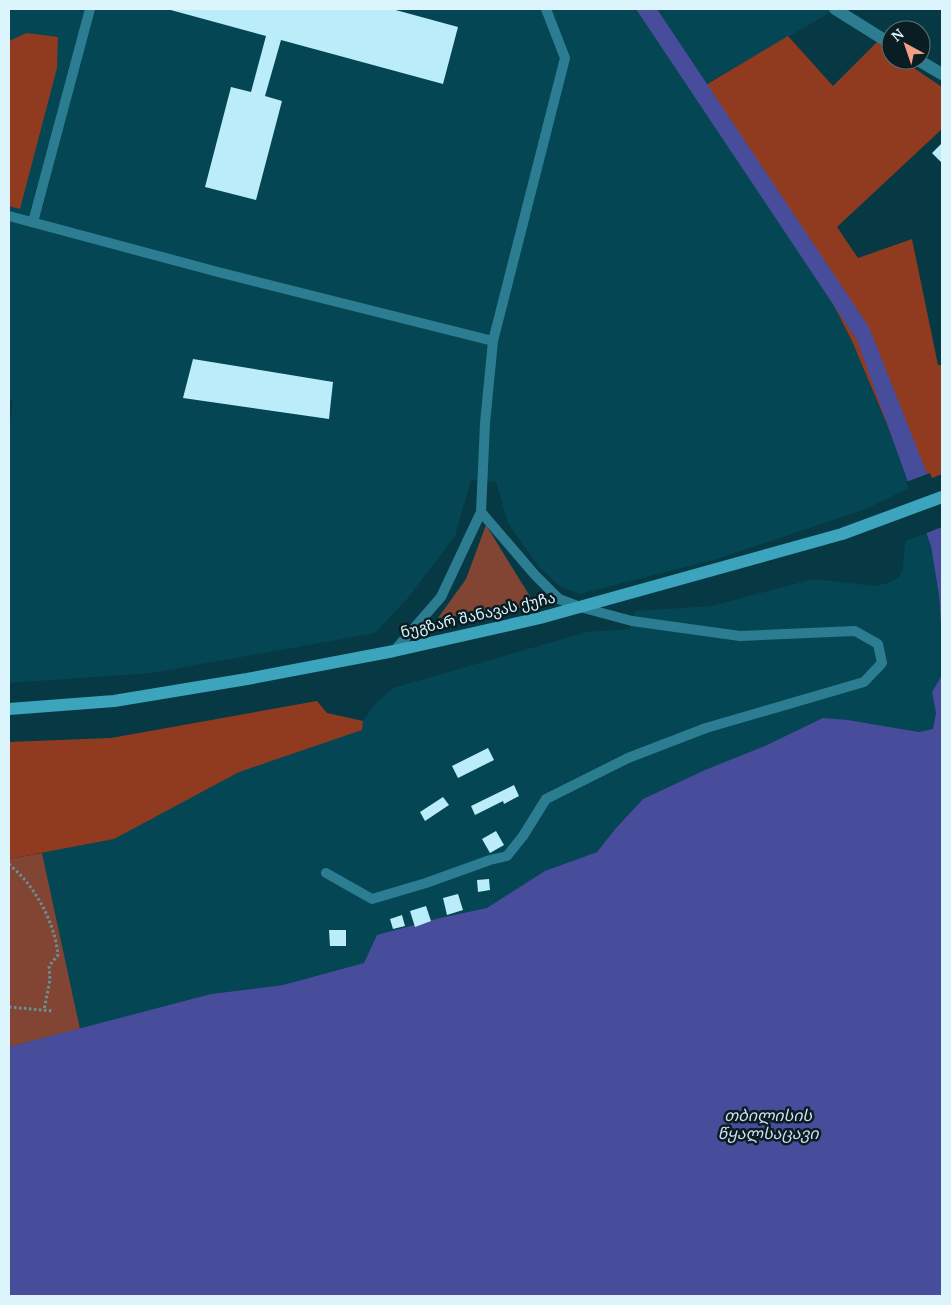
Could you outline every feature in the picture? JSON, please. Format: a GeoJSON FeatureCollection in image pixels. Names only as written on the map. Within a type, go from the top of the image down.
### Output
{"type":"FeatureCollection","features":[{"type":"Feature","properties":{"kind":"main road","name":"ნუგზარ შანავას ქუჩა"},"geometry":{"type":"LineString","coordinates":[[9,709],[114,701],[247,679],[394,651],[540,618],[842,534],[942,497]]}},
{"type":"Feature","properties":{"kind":"street"},"geometry":{"type":"LineString","coordinates":[[835,9],[881,38]]}},
{"type":"Feature","properties":{"kind":"street"},"geometry":{"type":"LineString","coordinates":[[931,68],[942,74]]}},
{"type":"Feature","properties":{"kind":"lane"},"geometry":{"type":"LineString","coordinates":[[33,222],[90,9]]}},
{"type":"Feature","properties":{"kind":"lane"},"geometry":{"type":"LineString","coordinates":[[394,651],[441,598],[481,512],[485,423],[493,341],[565,58],[546,9]]}},
{"type":"Feature","properties":{"kind":"lane"},"geometry":{"type":"LineString","coordinates":[[9,216],[218,272],[493,341]]}},
{"type":"Feature","properties":{"kind":"lane"},"geometry":{"type":"LineString","coordinates":[[326,872],[372,899],[426,884],[490,860],[507,856],[523,836],[546,799],[628,758],[706,728],[798,703],[864,682],[882,663],[878,644],[855,631],[740,636],[632,621],[580,607],[559,598],[535,576],[481,512]]}},
{"type":"Feature","properties":{"kind":"path"},"geometry":{"type":"LineString","coordinates":[[9,864],[25,880],[37,897],[46,912],[56,940],[58,955],[49,966],[50,980],[44,1010]]}},
{"type":"Feature","properties":{"kind":"path"},"geometry":{"type":"LineString","coordinates":[[9,1007],[53,1011]]}},
{"type":"Feature","properties":{"kind":"shaded area"},"geometry":{"type":"Polygon","coordinates":[[[9,9],[836,9],[694,91],[833,304],[852,341],[913,486],[866,509],[717,559],[579,594],[558,585],[538,566],[508,523],[496,482],[471,480],[455,536],[407,599],[375,633],[152,673],[9,683],[9,426],[13,401],[9,399],[9,9]]]}},
{"type":"Feature","properties":{"kind":"shaded area"},"geometry":{"type":"Polygon","coordinates":[[[27,33],[58,37],[57,68],[20,209],[9,206],[9,41],[27,33]]]}},
{"type":"Feature","properties":{"kind":"shaded area"},"geometry":{"type":"Polygon","coordinates":[[[788,36],[833,86],[877,42],[881,45],[881,70],[917,70],[942,87],[942,129],[837,227],[858,258],[912,239],[938,365],[942,365],[942,474],[913,486],[852,341],[833,304],[694,92],[788,36]]]}},
{"type":"Feature","properties":{"kind":"shaded area"},"geometry":{"type":"Polygon","coordinates":[[[486,525],[536,606],[438,618],[466,579],[486,525]]]}},
{"type":"Feature","properties":{"kind":"shaded area"},"geometry":{"type":"Polygon","coordinates":[[[942,527],[942,675],[932,692],[936,713],[933,729],[919,732],[848,720],[767,745],[705,770],[643,799],[597,852],[545,871],[487,909],[440,918],[377,935],[365,963],[283,985],[211,994],[80,1029],[42,853],[24,812],[9,742],[111,738],[317,701],[327,713],[363,721],[375,704],[393,688],[587,632],[630,629],[635,611],[712,606],[813,579],[875,586],[888,583],[899,577],[903,569],[905,541],[942,527]]]}},
{"type":"Feature","properties":{"kind":"shaded area"},"geometry":{"type":"Polygon","coordinates":[[[317,701],[327,713],[363,721],[362,730],[239,772],[114,839],[9,859],[9,742],[111,738],[317,701]]]}},
{"type":"Feature","properties":{"kind":"shaded area"},"geometry":{"type":"Polygon","coordinates":[[[42,853],[80,1029],[9,1047],[9,859],[42,853]]]}},
{"type":"Feature","properties":{"kind":"water"},"geometry":{"type":"Polygon","coordinates":[[[636,9],[657,9],[869,327],[942,511],[942,639],[939,595],[931,546],[857,340],[636,9]]]}},
{"type":"Feature","properties":{"kind":"water","name":"თბილისის წყალსაცავი"},"geometry":{"type":"Polygon","coordinates":[[[942,675],[942,1296],[9,1296],[9,1047],[211,994],[283,985],[364,963],[377,935],[487,908],[545,871],[597,852],[643,799],[705,770],[767,745],[823,718],[848,720],[919,732],[933,729],[936,713],[932,692],[942,675]]]}},
{"type":"Feature","properties":{"kind":"pier"},"geometry":{"type":"Polygon","coordinates":[[[930,473],[942,504],[942,527],[924,534],[906,482],[930,473]]]}},
{"type":"Feature","properties":{"kind":"building"},"geometry":{"type":"Polygon","coordinates":[[[167,9],[392,9],[458,27],[443,84],[281,40],[265,96],[282,101],[256,200],[205,187],[231,87],[251,92],[266,36],[167,9]]]}},
{"type":"Feature","properties":{"kind":"building"},"geometry":{"type":"Polygon","coordinates":[[[942,143],[942,163],[932,153],[942,143]]]}},
{"type":"Feature","properties":{"kind":"building"},"geometry":{"type":"Polygon","coordinates":[[[193,359],[333,382],[329,419],[183,398],[193,359]]]}},
{"type":"Feature","properties":{"kind":"building"},"geometry":{"type":"Polygon","coordinates":[[[488,748],[494,760],[458,778],[452,766],[488,748]]]}},
{"type":"Feature","properties":{"kind":"building"},"geometry":{"type":"Polygon","coordinates":[[[514,785],[519,796],[504,804],[503,801],[475,815],[471,806],[514,785]]]}},
{"type":"Feature","properties":{"kind":"building"},"geometry":{"type":"Polygon","coordinates":[[[443,797],[449,805],[425,821],[420,812],[443,797]]]}},
{"type":"Feature","properties":{"kind":"building"},"geometry":{"type":"Polygon","coordinates":[[[496,831],[504,845],[490,853],[482,839],[496,831]]]}},
{"type":"Feature","properties":{"kind":"building"},"geometry":{"type":"Polygon","coordinates":[[[489,879],[490,890],[478,892],[477,880],[489,879]]]}},
{"type":"Feature","properties":{"kind":"building"},"geometry":{"type":"Polygon","coordinates":[[[458,894],[463,910],[447,915],[443,898],[458,894]]]}},
{"type":"Feature","properties":{"kind":"building"},"geometry":{"type":"Polygon","coordinates":[[[426,906],[431,921],[415,927],[410,911],[426,906]]]}},
{"type":"Feature","properties":{"kind":"building"},"geometry":{"type":"Polygon","coordinates":[[[402,915],[405,926],[393,929],[390,919],[402,915]]]}},
{"type":"Feature","properties":{"kind":"building"},"geometry":{"type":"Polygon","coordinates":[[[329,930],[346,930],[346,946],[330,946],[329,930]]]}}]}
